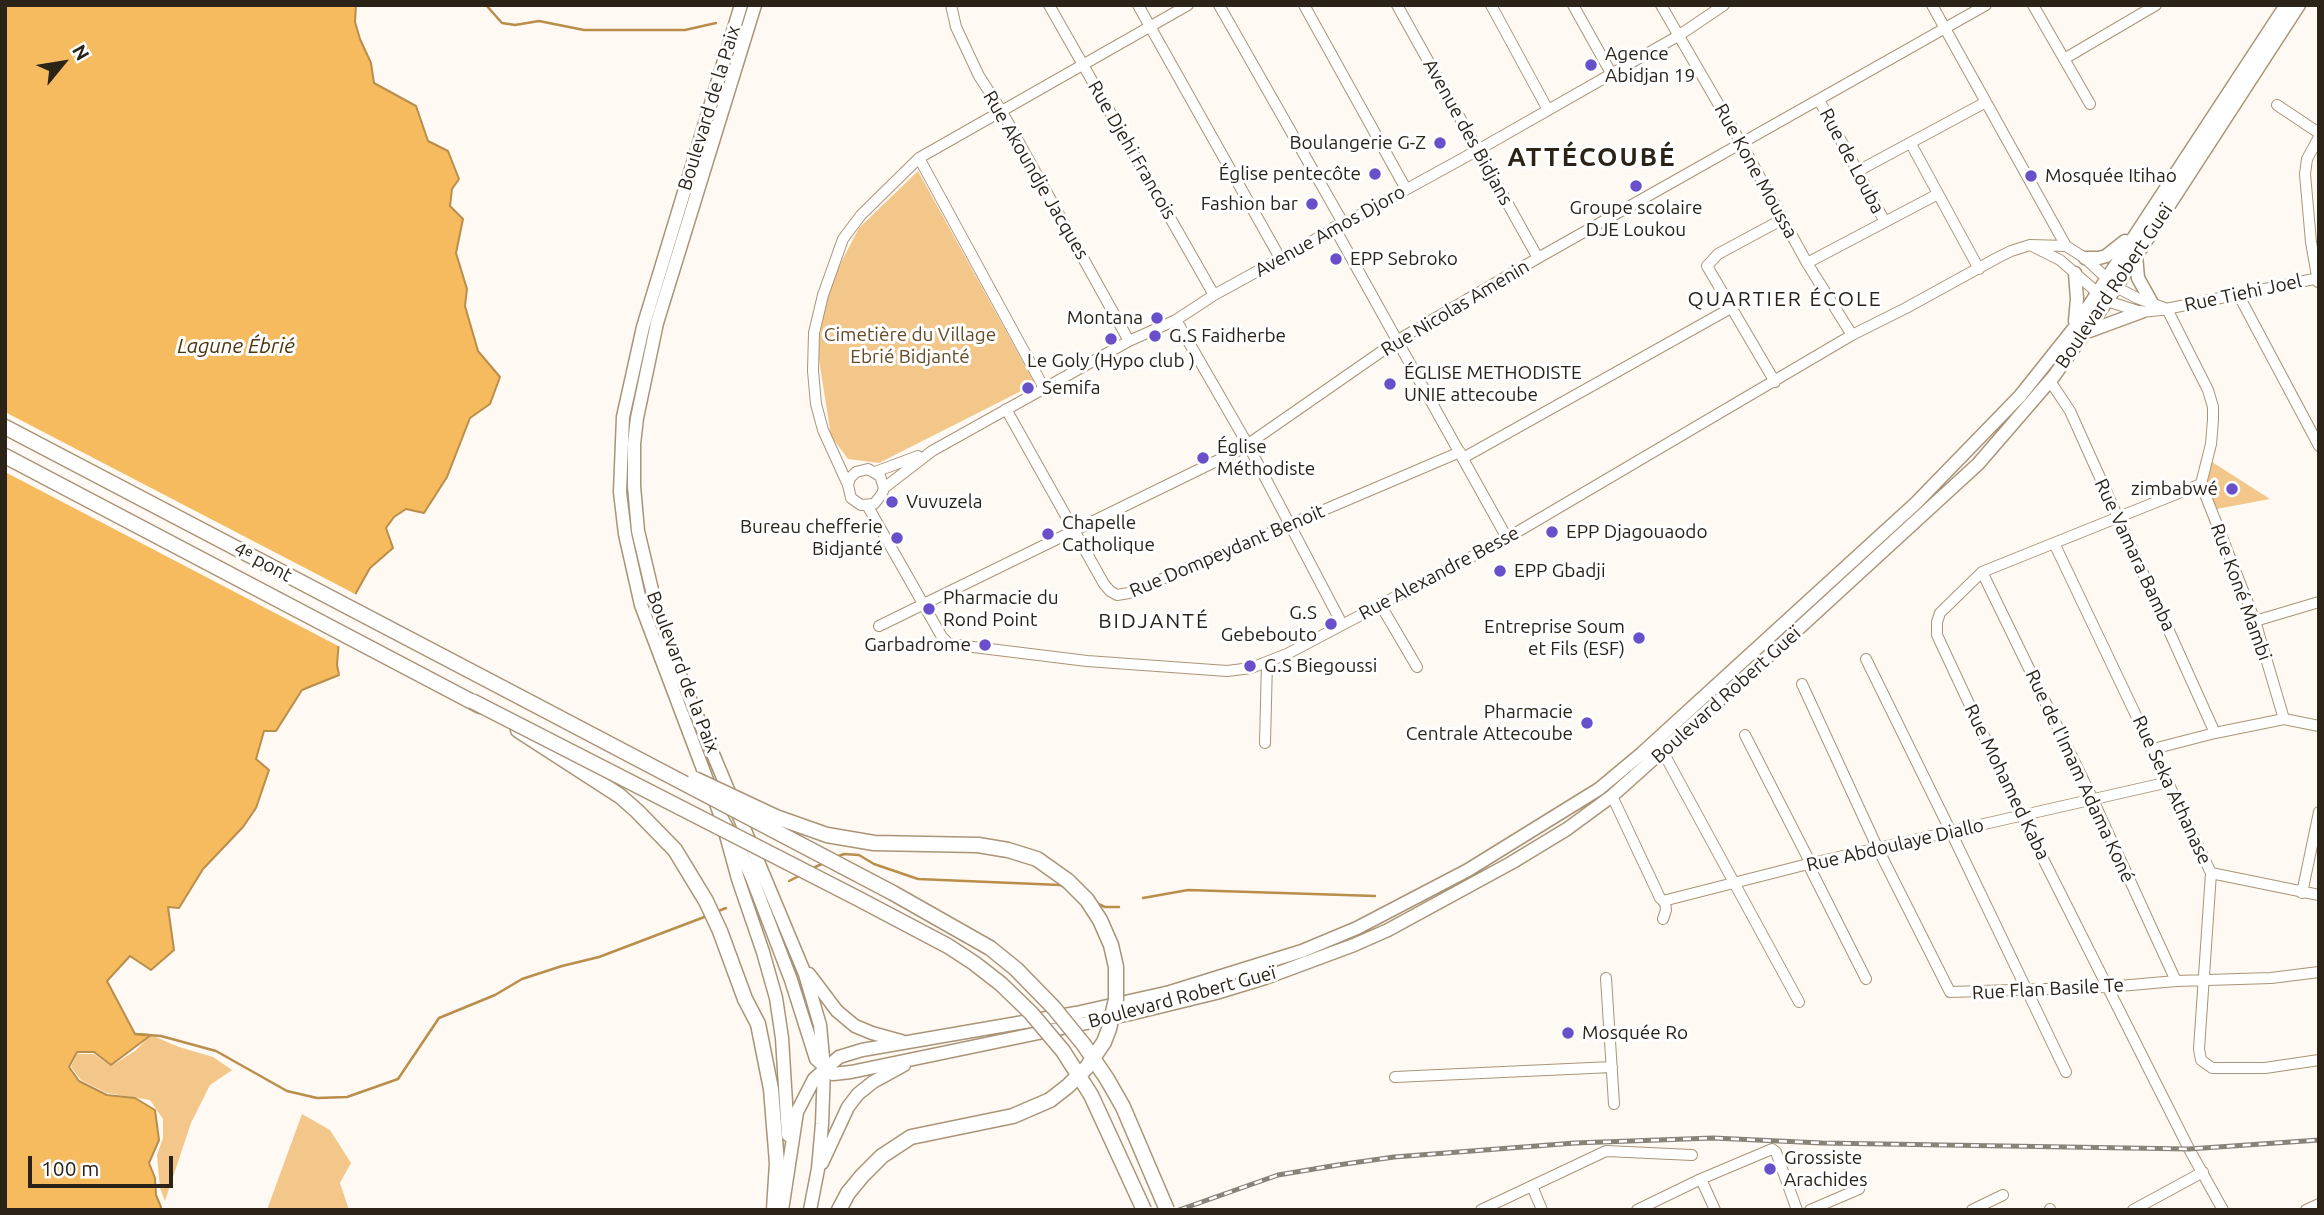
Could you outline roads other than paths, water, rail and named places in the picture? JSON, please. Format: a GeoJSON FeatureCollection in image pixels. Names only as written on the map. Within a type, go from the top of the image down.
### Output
{"type":"FeatureCollection","features":[{"type":"Feature","properties":{"kind":"highway","name":"4ᵉ pont"},"geometry":{"type":"LineString","coordinates":[[5,427],[520,697]]}},
{"type":"Feature","properties":{"kind":"highway","name":"4ᵉ pont"},"geometry":{"type":"LineString","coordinates":[[5,456],[472,701]]}},
{"type":"Feature","properties":{"kind":"highway"},"geometry":{"type":"LineString","coordinates":[[520,697],[776,817],[827,835],[874,843],[978,845],[1022,854],[1050,867],[1087,900],[1100,920],[1114,956],[1117,982],[1114,1013],[1104,1042],[1087,1067],[1049,1100],[1013,1116],[911,1137],[882,1156],[848,1193],[839,1210]]}},
{"type":"Feature","properties":{"kind":"highway"},"geometry":{"type":"LineString","coordinates":[[520,697],[893,893],[990,948],[1016,969],[1054,1008],[1107,1079],[1123,1107],[1167,1210]]}},
{"type":"Feature","properties":{"kind":"highway"},"geometry":{"type":"LineString","coordinates":[[472,701],[620,796],[660,833],[692,876],[720,931],[745,999],[758,1024],[771,1089],[777,1163],[774,1210]]}},
{"type":"Feature","properties":{"kind":"highway"},"geometry":{"type":"LineString","coordinates":[[472,701],[897,919],[974,963],[1031,1013],[1063,1051],[1091,1095],[1144,1210]]}},
{"type":"Feature","properties":{"kind":"main road","name":"Boulevard de la Paix"},"geometry":{"type":"LineString","coordinates":[[740,5],[643,327],[627,391],[620,443],[620,492],[625,534],[640,605],[720,817],[776,998],[782,1038],[788,1135],[786,1181]]}},
{"type":"Feature","properties":{"kind":"main road","name":"Boulevard de la Paix"},"geometry":{"type":"LineString","coordinates":[[755,5],[657,323],[636,418],[634,486],[638,531],[663,629],[797,954],[820,1025],[824,1068],[818,1169],[810,1210]]}},
{"type":"Feature","properties":{"kind":"main road","name":"Boulevard Robert Gueï"},"geometry":{"type":"LineString","coordinates":[[2286,5],[2095,293],[2079,330],[2050,381],[1978,464],[1664,752],[1612,796],[1567,829],[1469,888],[1388,930],[1265,978],[1130,1014],[840,1074],[833,1074],[824,1068],[839,1057],[849,1054],[1076,1013],[1163,993],[1302,951],[1357,928],[1468,870],[1599,789],[1916,503],[2020,396],[2079,330],[2106,301],[2299,5]]}},
{"type":"Feature","properties":{"kind":"main road"},"geometry":{"type":"LineString","coordinates":[[2085,258],[2106,256],[2138,228]]}},
{"type":"Feature","properties":{"kind":"main road"},"geometry":{"type":"LineString","coordinates":[[2075,273],[2079,330],[2147,308],[2138,278],[2136,255]]}},
{"type":"Feature","properties":{"kind":"main road","name":"Boulevard de la Paix"},"geometry":{"type":"LineString","coordinates":[[720,817],[752,878],[791,981],[816,1059],[824,1068]]}},
{"type":"Feature","properties":{"kind":"main road","name":"Boulevard Robert Gueï"},"geometry":{"type":"LineString","coordinates":[[797,954],[827,999],[855,1027],[912,1042]]}},
{"type":"Feature","properties":{"kind":"main road","name":"Boulevard Robert Gueï"},"geometry":{"type":"LineString","coordinates":[[818,1169],[848,1107],[858,1094],[873,1082],[916,1058]]}},
{"type":"Feature","properties":{"kind":"main road","name":"Boulevard de la Paix"},"geometry":{"type":"LineString","coordinates":[[782,1210],[797,1112],[808,1088],[824,1068]]}},
{"type":"Feature","properties":{"kind":"street","name":"Rue Akoundje Jacques"},"geometry":{"type":"LineString","coordinates":[[951,5],[957,27],[979,76],[1001,110],[1129,341]]}},
{"type":"Feature","properties":{"kind":"street","name":"Rue Djehi Francois"},"geometry":{"type":"LineString","coordinates":[[1049,5],[1214,295]]}},
{"type":"Feature","properties":{"kind":"street"},"geometry":{"type":"LineString","coordinates":[[1138,5],[1280,258]]}},
{"type":"Feature","properties":{"kind":"street"},"geometry":{"type":"LineString","coordinates":[[848,485],[856,472],[868,469],[880,476],[884,488],[879,500],[867,505],[851,498],[848,485],[823,430],[816,404],[814,333],[822,295],[843,239],[885,189],[919,158],[1188,5]]}},
{"type":"Feature","properties":{"kind":"street"},"geometry":{"type":"LineString","coordinates":[[1219,5],[1507,538]]}},
{"type":"Feature","properties":{"kind":"street"},"geometry":{"type":"LineString","coordinates":[[1304,5],[1406,188]]}},
{"type":"Feature","properties":{"kind":"street","name":"Avenue des Bidjans"},"geometry":{"type":"LineString","coordinates":[[1397,5],[1538,258]]}},
{"type":"Feature","properties":{"kind":"street"},"geometry":{"type":"LineString","coordinates":[[1491,5],[1548,110]]}},
{"type":"Feature","properties":{"kind":"street"},"geometry":{"type":"LineString","coordinates":[[1573,5],[1611,73]]}},
{"type":"Feature","properties":{"kind":"street","name":"Rue Kone Moussa"},"geometry":{"type":"LineString","coordinates":[[1661,5],[1807,263],[1852,335]]}},
{"type":"Feature","properties":{"kind":"street","name":"Avenue Amos Djoro"},"geometry":{"type":"LineString","coordinates":[[884,488],[932,451],[1129,341],[1176,320],[1214,295],[1338,225],[1478,150],[1678,36],[1724,5]]}},
{"type":"Feature","properties":{"kind":"street"},"geometry":{"type":"LineString","coordinates":[[1933,5],[2066,246],[2085,258],[2116,287],[2147,308]]}},
{"type":"Feature","properties":{"kind":"street","name":"Rue Nicolas Amenin"},"geometry":{"type":"LineString","coordinates":[[879,626],[1248,444],[1398,340],[1986,5]]}},
{"type":"Feature","properties":{"kind":"street"},"geometry":{"type":"LineString","coordinates":[[2033,5],[2090,104]]}},
{"type":"Feature","properties":{"kind":"street"},"geometry":{"type":"LineString","coordinates":[[2064,59],[2156,5]]}},
{"type":"Feature","properties":{"kind":"street","name":"Rue de Louba"},"geometry":{"type":"LineString","coordinates":[[1819,100],[1885,222]]}},
{"type":"Feature","properties":{"kind":"street"},"geometry":{"type":"LineString","coordinates":[[1858,171],[1986,102]]}},
{"type":"Feature","properties":{"kind":"street"},"geometry":{"type":"LineString","coordinates":[[2277,105],[2319,135],[2307,159],[2305,174],[2318,280]]}},
{"type":"Feature","properties":{"kind":"street"},"geometry":{"type":"LineString","coordinates":[[1911,144],[1979,269]]}},
{"type":"Feature","properties":{"kind":"street"},"geometry":{"type":"LineString","coordinates":[[919,158],[1044,388]]}},
{"type":"Feature","properties":{"kind":"street"},"geometry":{"type":"LineString","coordinates":[[1807,263],[1938,194]]}},
{"type":"Feature","properties":{"kind":"street"},"geometry":{"type":"LineString","coordinates":[[1775,382],[1707,264],[1718,254],[1783,219]]}},
{"type":"Feature","properties":{"kind":"street"},"geometry":{"type":"LineString","coordinates":[[2030,245],[2060,260],[2106,301],[2147,308]]}},
{"type":"Feature","properties":{"kind":"street","name":"Rue Alexandre Besse"},"geometry":{"type":"LineString","coordinates":[[867,505],[942,637],[949,644],[1087,661],[1227,671],[1251,668],[1507,538],[1852,335],[2011,251],[2030,245],[2066,246]]}},
{"type":"Feature","properties":{"kind":"street","name":"Rue Tiehi Joel"},"geometry":{"type":"LineString","coordinates":[[2147,308],[2166,309],[2318,280]]}},
{"type":"Feature","properties":{"kind":"street"},"geometry":{"type":"LineString","coordinates":[[2238,294],[2319,446]]}},
{"type":"Feature","properties":{"kind":"street","name":"Rue Dompeydant Benoit"},"geometry":{"type":"LineString","coordinates":[[1006,409],[1104,584],[1117,595],[1129,593],[1461,455],[1731,308]]}},
{"type":"Feature","properties":{"kind":"street"},"geometry":{"type":"LineString","coordinates":[[2166,309],[2208,390],[2213,407],[2211,444],[2201,484]]}},
{"type":"Feature","properties":{"kind":"street"},"geometry":{"type":"LineString","coordinates":[[1176,320],[1248,444],[1342,624]]}},
{"type":"Feature","properties":{"kind":"street","name":"Rue Vamara Bamba"},"geometry":{"type":"LineString","coordinates":[[2050,381],[2070,411],[2215,733]]}},
{"type":"Feature","properties":{"kind":"street","name":"Avenue Amos Djoro"},"geometry":{"type":"LineString","coordinates":[[875,472],[932,451]]}},
{"type":"Feature","properties":{"kind":"street","name":"Rue Mohamed Kaba"},"geometry":{"type":"LineString","coordinates":[[2201,484],[1982,572],[1940,613],[1937,635],[2021,816],[2189,1149],[2223,1210]]}},
{"type":"Feature","properties":{"kind":"street","name":"Rue Koné Mambi"},"geometry":{"type":"LineString","coordinates":[[2201,484],[2255,621],[2284,719]]}},
{"type":"Feature","properties":{"kind":"street","name":"Rue Seka Athanase"},"geometry":{"type":"LineString","coordinates":[[2054,543],[2211,873],[2199,1049],[2201,1060],[2212,1069],[2264,1068],[2319,1060]]}},
{"type":"Feature","properties":{"kind":"street","name":"Rue de l'Imam Adama Koné"},"geometry":{"type":"LineString","coordinates":[[1982,572],[2093,800],[2176,981]]}},
{"type":"Feature","properties":{"kind":"street"},"geometry":{"type":"LineString","coordinates":[[2255,621],[2319,602]]}},
{"type":"Feature","properties":{"kind":"street"},"geometry":{"type":"LineString","coordinates":[[1380,604],[1417,667]]}},
{"type":"Feature","properties":{"kind":"street"},"geometry":{"type":"LineString","coordinates":[[1866,659],[2066,1072]]}},
{"type":"Feature","properties":{"kind":"street"},"geometry":{"type":"LineString","coordinates":[[1265,743],[1267,662]]}},
{"type":"Feature","properties":{"kind":"street","name":"Rue Flan Basile Te"},"geometry":{"type":"LineString","coordinates":[[1802,684],[1878,849],[1950,992],[2108,987],[2176,981],[2271,978],[2319,972]]}},
{"type":"Feature","properties":{"kind":"street"},"geometry":{"type":"LineString","coordinates":[[2153,749],[2284,719],[2319,726]]}},
{"type":"Feature","properties":{"kind":"street"},"geometry":{"type":"LineString","coordinates":[[1745,735],[1866,979]]}},
{"type":"Feature","properties":{"kind":"street"},"geometry":{"type":"LineString","coordinates":[[1664,752],[1799,1002]]}},
{"type":"Feature","properties":{"kind":"street","name":"Rue Abdoulaye Diallo"},"geometry":{"type":"LineString","coordinates":[[1663,901],[1809,864],[2169,782]]}},
{"type":"Feature","properties":{"kind":"street"},"geometry":{"type":"LineString","coordinates":[[1612,796],[1667,909],[1663,919]]}},
{"type":"Feature","properties":{"kind":"street"},"geometry":{"type":"LineString","coordinates":[[2302,893],[2319,815]]}},
{"type":"Feature","properties":{"kind":"street"},"geometry":{"type":"LineString","coordinates":[[2211,873],[2319,895]]}},
{"type":"Feature","properties":{"kind":"street"},"geometry":{"type":"LineString","coordinates":[[1606,978],[1614,1104]]}},
{"type":"Feature","properties":{"kind":"street"},"geometry":{"type":"LineString","coordinates":[[1395,1077],[1612,1067]]}},
{"type":"Feature","properties":{"kind":"street"},"geometry":{"type":"LineString","coordinates":[[1637,1210],[1772,1149],[1776,1152],[1797,1210]]}},
{"type":"Feature","properties":{"kind":"street"},"geometry":{"type":"LineString","coordinates":[[1481,1210],[1606,1151],[1692,1155]]}},
{"type":"Feature","properties":{"kind":"street"},"geometry":{"type":"LineString","coordinates":[[2133,1210],[2203,1172]]}},
{"type":"Feature","properties":{"kind":"street"},"geometry":{"type":"LineString","coordinates":[[1701,1179],[1715,1210]]}},
{"type":"Feature","properties":{"kind":"street"},"geometry":{"type":"LineString","coordinates":[[1532,1186],[1542,1210]]}},
{"type":"Feature","properties":{"kind":"street"},"geometry":{"type":"LineString","coordinates":[[1810,1210],[1859,1189]]}},
{"type":"Feature","properties":{"kind":"street"},"geometry":{"type":"LineString","coordinates":[[1972,1210],[2003,1195]]}},
{"type":"Feature","properties":{"kind":"street"},"geometry":{"type":"LineString","coordinates":[[2306,1210],[2319,1204]]}},
{"type":"Feature","properties":{"kind":"water","name":"Lagune Ébrié"},"geometry":{"type":"Polygon","coordinates":[[[5,5],[356,5],[355,22],[371,63],[374,83],[416,106],[428,141],[448,151],[459,179],[452,189],[450,206],[463,219],[456,253],[467,289],[465,306],[478,351],[500,377],[490,404],[470,418],[447,477],[424,513],[406,509],[394,517],[386,528],[393,548],[370,568],[356,593],[339,640],[339,675],[302,690],[276,731],[264,731],[256,759],[269,770],[256,808],[243,827],[203,869],[179,908],[168,907],[174,950],[151,970],[130,956],[107,981],[135,1034],[151,1035],[111,1065],[94,1052],[77,1052],[69,1067],[79,1081],[107,1095],[135,1098],[155,1110],[159,1140],[149,1163],[155,1178],[160,1210],[5,1210],[5,5]]]}},
{"type":"Feature","properties":{"kind":"waterway"},"geometry":{"type":"LineString","coordinates":[[486,5],[502,23],[515,25],[539,21],[584,30],[685,30],[716,23]]}},
{"type":"Feature","properties":{"kind":"waterway"},"geometry":{"type":"LineString","coordinates":[[836,857],[844,854],[859,855],[874,864],[918,879],[1065,887]]}},
{"type":"Feature","properties":{"kind":"waterway"},"geometry":{"type":"LineString","coordinates":[[811,869],[824,863]]}},
{"type":"Feature","properties":{"kind":"waterway"},"geometry":{"type":"LineString","coordinates":[[789,881],[799,876]]}},
{"type":"Feature","properties":{"kind":"waterway"},"geometry":{"type":"LineString","coordinates":[[1143,898],[1188,890],[1375,896]]}},
{"type":"Feature","properties":{"kind":"waterway"},"geometry":{"type":"LineString","coordinates":[[1096,903],[1105,907],[1119,907]]}},
{"type":"Feature","properties":{"kind":"waterway"},"geometry":{"type":"LineString","coordinates":[[716,912],[726,908]]}},
{"type":"Feature","properties":{"kind":"waterway"},"geometry":{"type":"LineString","coordinates":[[135,1034],[161,1036],[216,1051],[287,1091],[317,1098],[347,1097],[398,1079],[439,1018],[495,995],[522,979],[599,957],[707,916]]}},
{"type":"Feature","properties":{"kind":"railway"},"geometry":{"type":"LineString","coordinates":[[1179,1210],[1278,1175],[1394,1157],[1575,1143],[1713,1138],[1822,1143],[2189,1149],[2319,1140]]}},
{"type":"Feature","properties":{"kind":"place","name":"Agence Abidjan 19"},"geometry":{"type":"Point","coordinates":[1591,65]}},
{"type":"Feature","properties":{"kind":"place","name":"Boulangerie G-Z"},"geometry":{"type":"Point","coordinates":[1440,143]}},
{"type":"Feature","properties":{"kind":"place","name":"Église pentecôte"},"geometry":{"type":"Point","coordinates":[1375,174]}},
{"type":"Feature","properties":{"kind":"place","name":"Mosquée Itihao"},"geometry":{"type":"Point","coordinates":[2031,176]}},
{"type":"Feature","properties":{"kind":"place","name":"Groupe scolaire DJE Loukou"},"geometry":{"type":"Point","coordinates":[1636,186]}},
{"type":"Feature","properties":{"kind":"place","name":"Fashion bar"},"geometry":{"type":"Point","coordinates":[1312,204]}},
{"type":"Feature","properties":{"kind":"place","name":"EPP Sebroko"},"geometry":{"type":"Point","coordinates":[1336,259]}},
{"type":"Feature","properties":{"kind":"place","name":"Montana"},"geometry":{"type":"Point","coordinates":[1157,318]}},
{"type":"Feature","properties":{"kind":"place","name":"G.S Faidherbe"},"geometry":{"type":"Point","coordinates":[1155,336]}},
{"type":"Feature","properties":{"kind":"place","name":"Le Goly (Hypo club )"},"geometry":{"type":"Point","coordinates":[1111,339]}},
{"type":"Feature","properties":{"kind":"place","name":"ÉGLISE METHODISTE UNIE attecoube"},"geometry":{"type":"Point","coordinates":[1390,384]}},
{"type":"Feature","properties":{"kind":"place","name":"Semifa"},"geometry":{"type":"Point","coordinates":[1028,388]}},
{"type":"Feature","properties":{"kind":"place","name":"Église Méthodiste"},"geometry":{"type":"Point","coordinates":[1203,458]}},
{"type":"Feature","properties":{"kind":"place","name":"zimbabwé"},"geometry":{"type":"Point","coordinates":[2232,489]}},
{"type":"Feature","properties":{"kind":"place","name":"Vuvuzela"},"geometry":{"type":"Point","coordinates":[892,502]}},
{"type":"Feature","properties":{"kind":"place","name":"EPP Djagouaodo"},"geometry":{"type":"Point","coordinates":[1552,532]}},
{"type":"Feature","properties":{"kind":"place","name":"Chapelle Catholique"},"geometry":{"type":"Point","coordinates":[1048,534]}},
{"type":"Feature","properties":{"kind":"place","name":"Bureau chefferie Bidjanté"},"geometry":{"type":"Point","coordinates":[897,538]}},
{"type":"Feature","properties":{"kind":"place","name":"EPP Gbadji"},"geometry":{"type":"Point","coordinates":[1500,571]}},
{"type":"Feature","properties":{"kind":"place","name":"Pharmacie du Rond Point"},"geometry":{"type":"Point","coordinates":[929,609]}},
{"type":"Feature","properties":{"kind":"place","name":"G.S Gebebouto"},"geometry":{"type":"Point","coordinates":[1331,624]}},
{"type":"Feature","properties":{"kind":"place","name":"Entreprise Soum et Fils (ESF)"},"geometry":{"type":"Point","coordinates":[1639,638]}},
{"type":"Feature","properties":{"kind":"place","name":"Garbadrome"},"geometry":{"type":"Point","coordinates":[985,645]}},
{"type":"Feature","properties":{"kind":"place","name":"G.S Biegoussi"},"geometry":{"type":"Point","coordinates":[1250,666]}},
{"type":"Feature","properties":{"kind":"place","name":"Pharmacie Centrale Attecoube"},"geometry":{"type":"Point","coordinates":[1587,723]}},
{"type":"Feature","properties":{"kind":"place","name":"Mosquée Ro"},"geometry":{"type":"Point","coordinates":[1568,1033]}},
{"type":"Feature","properties":{"kind":"place","name":"Grossiste Arachides"},"geometry":{"type":"Point","coordinates":[1770,1169]}},
{"type":"Feature","properties":{"kind":"district","name":"ATTÉCOUBÉ"},"geometry":{"type":"Point","coordinates":[1592,157]}},
{"type":"Feature","properties":{"kind":"district","name":"QUARTIER ÉCOLE"},"geometry":{"type":"Point","coordinates":[1785,299]}},
{"type":"Feature","properties":{"kind":"district","name":"BIDJANTÉ"},"geometry":{"type":"Point","coordinates":[1154,621]}},
{"type":"Feature","properties":{"kind":"park label","name":"Cimetière du Village Ebrié Bidjanté"},"geometry":{"type":"Point","coordinates":[910,346]}}]}
